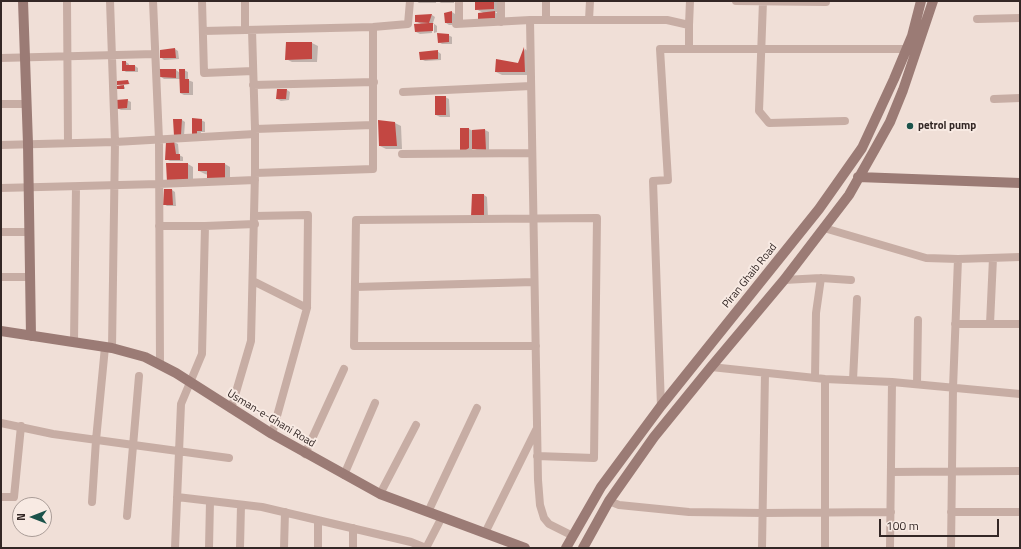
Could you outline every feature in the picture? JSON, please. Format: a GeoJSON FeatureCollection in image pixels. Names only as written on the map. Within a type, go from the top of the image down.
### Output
{"type":"FeatureCollection","features":[{"type":"Feature","properties":{"kind":"main road"},"geometry":{"type":"LineString","coordinates":[[23,1],[28,144],[31,336]]}},
{"type":"Feature","properties":{"kind":"main road","name":"Piran Ghaib Road"},"geometry":{"type":"LineString","coordinates":[[566,548],[601,487],[661,406],[819,209],[862,148],[912,36],[921,1]]}},
{"type":"Feature","properties":{"kind":"main road"},"geometry":{"type":"LineString","coordinates":[[583,548],[609,501],[654,437],[784,280],[849,195],[890,122],[903,90],[933,1]]}},
{"type":"Feature","properties":{"kind":"main road"},"geometry":{"type":"LineString","coordinates":[[858,177],[1020,183]]}},
{"type":"Feature","properties":{"kind":"main road","name":"Usman-e-Ghani Road"},"geometry":{"type":"LineString","coordinates":[[1,332],[109,347],[144,357],[191,383],[305,454],[380,494],[524,548]]}},
{"type":"Feature","properties":{"kind":"street"},"geometry":{"type":"LineString","coordinates":[[67,1],[68,143]]}},
{"type":"Feature","properties":{"kind":"street"},"geometry":{"type":"LineString","coordinates":[[92,502],[96,440],[109,347],[114,186],[110,1]]}},
{"type":"Feature","properties":{"kind":"street"},"geometry":{"type":"LineString","coordinates":[[153,1],[159,140],[160,365]]}},
{"type":"Feature","properties":{"kind":"street"},"geometry":{"type":"LineString","coordinates":[[202,1],[204,73],[253,71]]}},
{"type":"Feature","properties":{"kind":"street"},"geometry":{"type":"LineString","coordinates":[[231,409],[251,342],[255,132],[253,71],[245,1]]}},
{"type":"Feature","properties":{"kind":"street"},"geometry":{"type":"LineString","coordinates":[[203,31],[373,27],[408,24],[410,1]]}},
{"type":"Feature","properties":{"kind":"street"},"geometry":{"type":"LineString","coordinates":[[459,1],[458,24],[530,20],[666,20],[689,24]]}},
{"type":"Feature","properties":{"kind":"street"},"geometry":{"type":"LineString","coordinates":[[501,1],[501,22]]}},
{"type":"Feature","properties":{"kind":"street"},"geometry":{"type":"LineString","coordinates":[[546,1],[546,20]]}},
{"type":"Feature","properties":{"kind":"street"},"geometry":{"type":"LineString","coordinates":[[589,20],[590,1]]}},
{"type":"Feature","properties":{"kind":"street"},"geometry":{"type":"LineString","coordinates":[[689,49],[690,1]]}},
{"type":"Feature","properties":{"kind":"street"},"geometry":{"type":"LineString","coordinates":[[736,1],[826,2]]}},
{"type":"Feature","properties":{"kind":"street"},"geometry":{"type":"LineString","coordinates":[[762,2],[762,49],[759,111],[769,123],[845,121]]}},
{"type":"Feature","properties":{"kind":"street"},"geometry":{"type":"LineString","coordinates":[[977,19],[1020,18]]}},
{"type":"Feature","properties":{"kind":"street"},"geometry":{"type":"LineString","coordinates":[[530,20],[537,456],[540,505],[544,518],[549,524],[573,536]]}},
{"type":"Feature","properties":{"kind":"street"},"geometry":{"type":"LineString","coordinates":[[1,188],[159,184],[373,168],[373,27]]}},
{"type":"Feature","properties":{"kind":"street"},"geometry":{"type":"LineString","coordinates":[[661,406],[653,181],[668,180],[660,49],[906,49]]}},
{"type":"Feature","properties":{"kind":"street"},"geometry":{"type":"LineString","coordinates":[[1,58],[155,54]]}},
{"type":"Feature","properties":{"kind":"street"},"geometry":{"type":"LineString","coordinates":[[254,85],[374,82]]}},
{"type":"Feature","properties":{"kind":"street"},"geometry":{"type":"LineString","coordinates":[[404,92],[531,86]]}},
{"type":"Feature","properties":{"kind":"street"},"geometry":{"type":"LineString","coordinates":[[994,99],[1020,98]]}},
{"type":"Feature","properties":{"kind":"street"},"geometry":{"type":"LineString","coordinates":[[1,104],[27,104]]}},
{"type":"Feature","properties":{"kind":"street"},"geometry":{"type":"LineString","coordinates":[[1,145],[159,140],[255,132],[373,125]]}},
{"type":"Feature","properties":{"kind":"street"},"geometry":{"type":"LineString","coordinates":[[402,154],[531,153]]}},
{"type":"Feature","properties":{"kind":"street"},"geometry":{"type":"LineString","coordinates":[[74,342],[76,187]]}},
{"type":"Feature","properties":{"kind":"street"},"geometry":{"type":"LineString","coordinates":[[160,226],[206,226],[308,215],[307,308],[272,434]]}},
{"type":"Feature","properties":{"kind":"street"},"geometry":{"type":"LineString","coordinates":[[536,346],[354,346],[356,220],[596,218],[594,458],[537,456]]}},
{"type":"Feature","properties":{"kind":"street"},"geometry":{"type":"LineString","coordinates":[[175,548],[181,404],[202,354],[206,226]]}},
{"type":"Feature","properties":{"kind":"street"},"geometry":{"type":"LineString","coordinates":[[824,228],[926,258],[958,259],[1020,257]]}},
{"type":"Feature","properties":{"kind":"street"},"geometry":{"type":"LineString","coordinates":[[1,232],[29,232]]}},
{"type":"Feature","properties":{"kind":"street"},"geometry":{"type":"LineString","coordinates":[[990,324],[993,258]]}},
{"type":"Feature","properties":{"kind":"street"},"geometry":{"type":"LineString","coordinates":[[951,548],[952,388],[958,259]]}},
{"type":"Feature","properties":{"kind":"street"},"geometry":{"type":"LineString","coordinates":[[1,277],[30,277]]}},
{"type":"Feature","properties":{"kind":"street"},"geometry":{"type":"LineString","coordinates":[[784,280],[821,278],[851,280]]}},
{"type":"Feature","properties":{"kind":"street"},"geometry":{"type":"LineString","coordinates":[[815,378],[816,313],[821,278]]}},
{"type":"Feature","properties":{"kind":"street"},"geometry":{"type":"LineString","coordinates":[[253,281],[307,308]]}},
{"type":"Feature","properties":{"kind":"street"},"geometry":{"type":"LineString","coordinates":[[355,287],[534,282]]}},
{"type":"Feature","properties":{"kind":"street"},"geometry":{"type":"LineString","coordinates":[[853,380],[857,299]]}},
{"type":"Feature","properties":{"kind":"street"},"geometry":{"type":"LineString","coordinates":[[917,384],[918,320]]}},
{"type":"Feature","properties":{"kind":"street"},"geometry":{"type":"LineString","coordinates":[[955,324],[1020,324]]}},
{"type":"Feature","properties":{"kind":"street"},"geometry":{"type":"LineString","coordinates":[[711,367],[825,379],[892,382],[1020,394]]}},
{"type":"Feature","properties":{"kind":"street"},"geometry":{"type":"LineString","coordinates":[[305,454],[344,369]]}},
{"type":"Feature","properties":{"kind":"street"},"geometry":{"type":"LineString","coordinates":[[762,548],[765,373]]}},
{"type":"Feature","properties":{"kind":"street"},"geometry":{"type":"LineString","coordinates":[[127,516],[139,376]]}},
{"type":"Feature","properties":{"kind":"street"},"geometry":{"type":"LineString","coordinates":[[825,379],[825,548]]}},
{"type":"Feature","properties":{"kind":"street"},"geometry":{"type":"LineString","coordinates":[[890,548],[892,382]]}},
{"type":"Feature","properties":{"kind":"street"},"geometry":{"type":"LineString","coordinates":[[344,474],[375,403]]}},
{"type":"Feature","properties":{"kind":"street"},"geometry":{"type":"LineString","coordinates":[[428,512],[477,408]]}},
{"type":"Feature","properties":{"kind":"street"},"geometry":{"type":"LineString","coordinates":[[1,423],[53,434],[229,458]]}},
{"type":"Feature","properties":{"kind":"street"},"geometry":{"type":"LineString","coordinates":[[380,494],[416,425]]}},
{"type":"Feature","properties":{"kind":"street"},"geometry":{"type":"LineString","coordinates":[[1,497],[14,496],[20,426]]}},
{"type":"Feature","properties":{"kind":"street"},"geometry":{"type":"LineString","coordinates":[[485,534],[537,428]]}},
{"type":"Feature","properties":{"kind":"street"},"geometry":{"type":"LineString","coordinates":[[891,472],[1020,471]]}},
{"type":"Feature","properties":{"kind":"street"},"geometry":{"type":"LineString","coordinates":[[177,497],[262,507],[411,542],[426,548],[442,517]]}},
{"type":"Feature","properties":{"kind":"street"},"geometry":{"type":"LineString","coordinates":[[209,548],[210,501]]}},
{"type":"Feature","properties":{"kind":"street"},"geometry":{"type":"LineString","coordinates":[[609,501],[619,505],[689,512],[891,512]]}},
{"type":"Feature","properties":{"kind":"street"},"geometry":{"type":"LineString","coordinates":[[240,548],[241,505]]}},
{"type":"Feature","properties":{"kind":"street"},"geometry":{"type":"LineString","coordinates":[[284,548],[285,512]]}},
{"type":"Feature","properties":{"kind":"street"},"geometry":{"type":"LineString","coordinates":[[951,512],[1020,512]]}},
{"type":"Feature","properties":{"kind":"street"},"geometry":{"type":"LineString","coordinates":[[318,520],[318,548]]}},
{"type":"Feature","properties":{"kind":"street"},"geometry":{"type":"LineString","coordinates":[[353,528],[353,548]]}},
{"type":"Feature","properties":{"kind":"building"},"geometry":{"type":"Polygon","coordinates":[[[475,1],[494,1],[494,9],[475,10],[475,1]]]}},
{"type":"Feature","properties":{"kind":"building"},"geometry":{"type":"Polygon","coordinates":[[[452,11],[452,23],[445,23],[444,13],[452,11]]]}},
{"type":"Feature","properties":{"kind":"building"},"geometry":{"type":"Polygon","coordinates":[[[495,11],[495,20],[478,20],[478,13],[495,11]]]}},
{"type":"Feature","properties":{"kind":"building"},"geometry":{"type":"Polygon","coordinates":[[[432,14],[429,23],[415,22],[415,15],[432,14]]]}},
{"type":"Feature","properties":{"kind":"building"},"geometry":{"type":"Polygon","coordinates":[[[433,23],[433,31],[415,32],[414,24],[433,23]]]}},
{"type":"Feature","properties":{"kind":"building"},"geometry":{"type":"Polygon","coordinates":[[[437,33],[449,34],[449,42],[438,43],[437,33]]]}},
{"type":"Feature","properties":{"kind":"building"},"geometry":{"type":"Polygon","coordinates":[[[286,42],[312,42],[312,59],[285,60],[286,42]]]}},
{"type":"Feature","properties":{"kind":"building"},"geometry":{"type":"Polygon","coordinates":[[[524,47],[525,72],[495,72],[496,59],[518,63],[524,47]]]}},
{"type":"Feature","properties":{"kind":"building"},"geometry":{"type":"Polygon","coordinates":[[[175,48],[176,58],[160,58],[160,50],[175,48]]]}},
{"type":"Feature","properties":{"kind":"building"},"geometry":{"type":"Polygon","coordinates":[[[438,50],[438,59],[420,60],[419,52],[438,50]]]}},
{"type":"Feature","properties":{"kind":"building"},"geometry":{"type":"Polygon","coordinates":[[[122,61],[126,61],[126,65],[135,65],[135,71],[122,71],[122,61]]]}},
{"type":"Feature","properties":{"kind":"building"},"geometry":{"type":"Polygon","coordinates":[[[159,69],[176,69],[176,78],[160,77],[159,69]]]}},
{"type":"Feature","properties":{"kind":"building"},"geometry":{"type":"Polygon","coordinates":[[[179,69],[185,69],[185,79],[189,79],[189,93],[180,93],[179,69]]]}},
{"type":"Feature","properties":{"kind":"building"},"geometry":{"type":"Polygon","coordinates":[[[128,80],[129,84],[117,85],[117,81],[128,80]]]}},
{"type":"Feature","properties":{"kind":"building"},"geometry":{"type":"Polygon","coordinates":[[[124,85],[124,89],[117,89],[117,86],[124,85]]]}},
{"type":"Feature","properties":{"kind":"building"},"geometry":{"type":"Polygon","coordinates":[[[277,89],[287,89],[286,99],[276,99],[277,89]]]}},
{"type":"Feature","properties":{"kind":"building"},"geometry":{"type":"Polygon","coordinates":[[[435,96],[446,96],[446,115],[435,115],[435,96]]]}},
{"type":"Feature","properties":{"kind":"building"},"geometry":{"type":"Polygon","coordinates":[[[128,99],[127,108],[116,109],[116,100],[128,99]]]}},
{"type":"Feature","properties":{"kind":"building"},"geometry":{"type":"Polygon","coordinates":[[[192,118],[202,119],[202,131],[197,131],[197,135],[192,135],[192,118]]]}},
{"type":"Feature","properties":{"kind":"building"},"geometry":{"type":"Polygon","coordinates":[[[173,119],[182,119],[181,135],[174,136],[173,119]]]}},
{"type":"Feature","properties":{"kind":"building"},"geometry":{"type":"Polygon","coordinates":[[[378,120],[395,122],[397,146],[379,146],[378,120]]]}},
{"type":"Feature","properties":{"kind":"building"},"geometry":{"type":"Polygon","coordinates":[[[460,128],[469,128],[469,148],[466,150],[460,150],[460,128]]]}},
{"type":"Feature","properties":{"kind":"building"},"geometry":{"type":"Polygon","coordinates":[[[485,129],[486,150],[472,149],[472,130],[485,129]]]}},
{"type":"Feature","properties":{"kind":"building"},"geometry":{"type":"Polygon","coordinates":[[[174,141],[176,154],[180,154],[180,160],[165,160],[166,142],[174,141]]]}},
{"type":"Feature","properties":{"kind":"building"},"geometry":{"type":"Polygon","coordinates":[[[166,163],[188,163],[188,181],[167,182],[166,163]]]}},
{"type":"Feature","properties":{"kind":"building"},"geometry":{"type":"Polygon","coordinates":[[[198,163],[225,163],[225,180],[207,181],[207,171],[198,171],[198,163]]]}},
{"type":"Feature","properties":{"kind":"building"},"geometry":{"type":"Polygon","coordinates":[[[164,189],[172,189],[173,205],[163,205],[164,189]]]}},
{"type":"Feature","properties":{"kind":"building"},"geometry":{"type":"Polygon","coordinates":[[[472,194],[484,194],[484,217],[471,217],[472,194]]]}},
{"type":"Feature","properties":{"kind":"place","name":"petrol pump"},"geometry":{"type":"Point","coordinates":[910,126]}}]}
